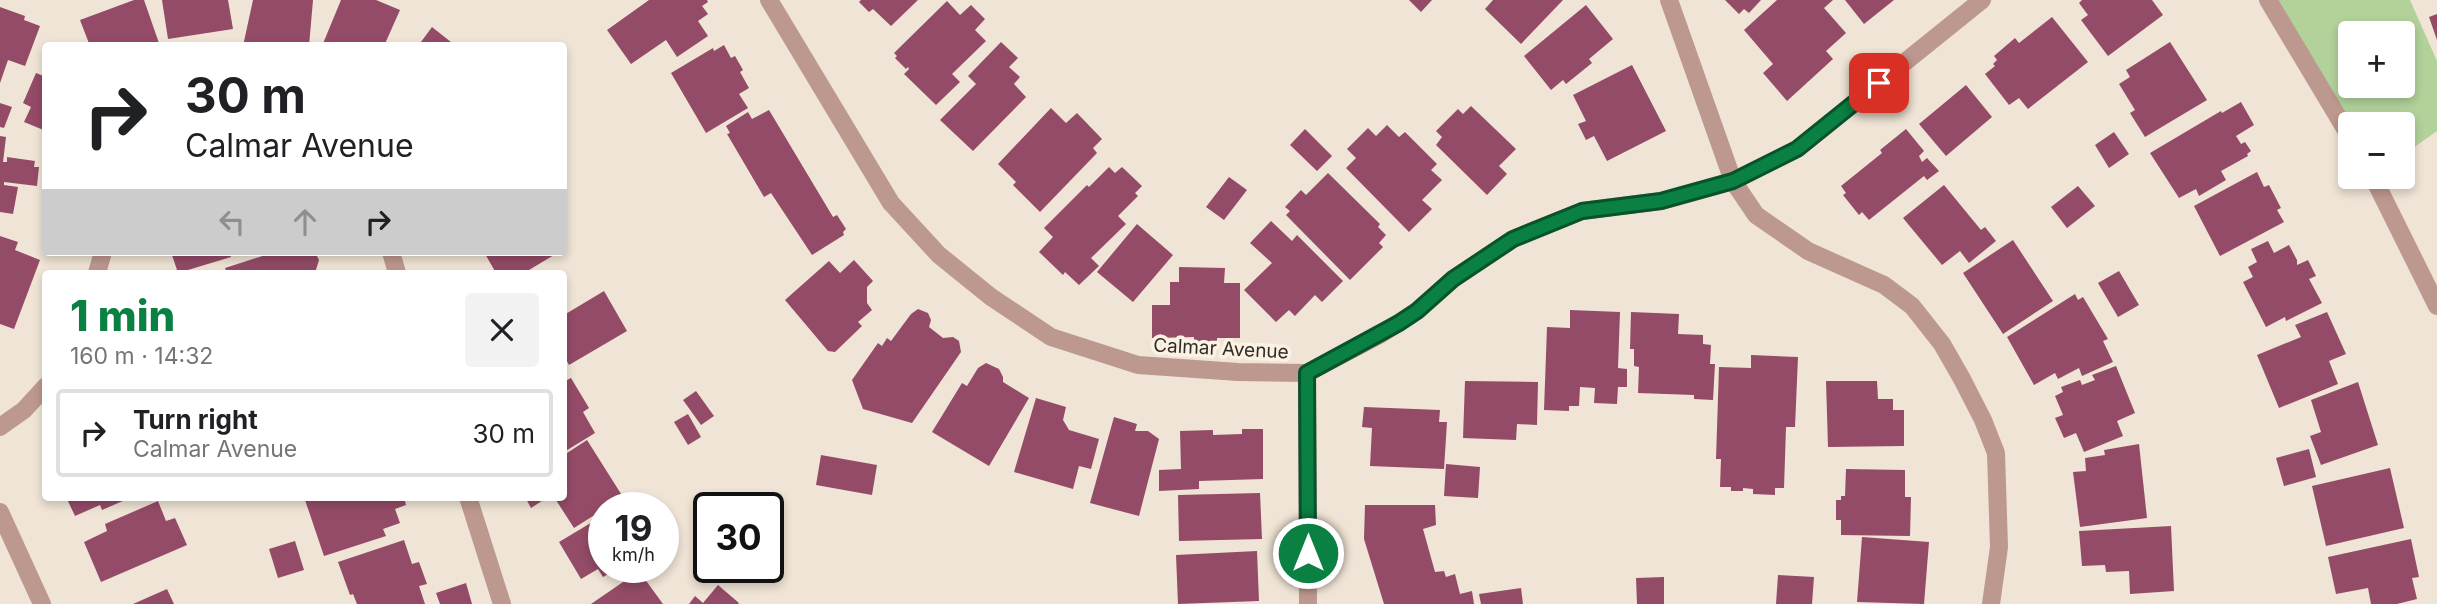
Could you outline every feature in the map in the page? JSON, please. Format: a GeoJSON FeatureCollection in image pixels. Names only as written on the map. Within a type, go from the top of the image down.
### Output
{"type":"FeatureCollection","features":[{"type":"Feature","properties":{"kind":"street","name":"Calmar Avenue"},"geometry":{"type":"LineString","coordinates":[[769,0],[891,203],[939,255],[991,297],[1051,337],[1138,365],[1238,372],[1307,373],[1399,323],[1453,279],[1513,239],[1582,211],[1661,201],[1733,181],[1797,149],[1982,0]]}},
{"type":"Feature","properties":{"kind":"street"},"geometry":{"type":"LineString","coordinates":[[1669,0],[1733,181],[1756,215],[1808,251],[1884,285],[1912,306],[1942,344],[1983,420],[1996,453],[1999,547],[1992,604]]}},
{"type":"Feature","properties":{"kind":"street"},"geometry":{"type":"LineString","coordinates":[[2268,0],[2338,117]]}},
{"type":"Feature","properties":{"kind":"street"},"geometry":{"type":"LineString","coordinates":[[2379,189],[2437,306]]}},
{"type":"Feature","properties":{"kind":"street"},"geometry":{"type":"LineString","coordinates":[[1307,373],[1308,604]]}},
{"type":"Feature","properties":{"kind":"street"},"geometry":{"type":"LineString","coordinates":[[0,427],[24,411],[42,391]]}},
{"type":"Feature","properties":{"kind":"street"},"geometry":{"type":"LineString","coordinates":[[469,501],[502,604]]}},
{"type":"Feature","properties":{"kind":"street"},"geometry":{"type":"LineString","coordinates":[[0,512],[42,604]]}},
{"type":"Feature","properties":{"kind":"green space"},"geometry":{"type":"Polygon","coordinates":[[[2268,0],[2410,0],[2437,61],[2437,131],[2415,147],[2415,112],[2342,112],[2268,0]]]}},
{"type":"Feature","properties":{"kind":"building"},"geometry":{"type":"Polygon","coordinates":[[[134,0],[144,0],[159,42],[88,42],[80,20],[134,0]]]}},
{"type":"Feature","properties":{"kind":"building"},"geometry":{"type":"Polygon","coordinates":[[[162,0],[228,0],[233,29],[168,39],[162,0]]]}},
{"type":"Feature","properties":{"kind":"building"},"geometry":{"type":"Polygon","coordinates":[[[253,0],[313,0],[309,42],[244,42],[253,0]]]}},
{"type":"Feature","properties":{"kind":"building"},"geometry":{"type":"Polygon","coordinates":[[[341,0],[376,0],[400,10],[386,42],[324,42],[341,0]]]}},
{"type":"Feature","properties":{"kind":"building"},"geometry":{"type":"Polygon","coordinates":[[[649,0],[707,0],[702,6],[708,14],[698,21],[708,36],[677,57],[666,40],[631,64],[607,30],[649,0]]]}},
{"type":"Feature","properties":{"kind":"building"},"geometry":{"type":"Polygon","coordinates":[[[918,0],[891,26],[873,9],[869,12],[859,2],[918,0]]]}},
{"type":"Feature","properties":{"kind":"building"},"geometry":{"type":"Polygon","coordinates":[[[1409,0],[1432,0],[1421,12],[1409,0]]]}},
{"type":"Feature","properties":{"kind":"building"},"geometry":{"type":"Polygon","coordinates":[[[1493,0],[1563,0],[1521,44],[1485,9],[1493,0]]]}},
{"type":"Feature","properties":{"kind":"building"},"geometry":{"type":"Polygon","coordinates":[[[1725,0],[1761,0],[1749,13],[1744,9],[1739,14],[1725,0]]]}},
{"type":"Feature","properties":{"kind":"building"},"geometry":{"type":"Polygon","coordinates":[[[1777,0],[1833,0],[1824,8],[1846,33],[1826,51],[1833,59],[1787,101],[1763,73],[1773,64],[1744,30],[1777,0]]]}},
{"type":"Feature","properties":{"kind":"building"},"geometry":{"type":"Polygon","coordinates":[[[1845,0],[1894,0],[1864,24],[1845,0]]]}},
{"type":"Feature","properties":{"kind":"building"},"geometry":{"type":"Polygon","coordinates":[[[2082,0],[2152,0],[2163,15],[2108,56],[2081,20],[2088,15],[2079,3],[2082,0]]]}},
{"type":"Feature","properties":{"kind":"building"},"geometry":{"type":"Polygon","coordinates":[[[947,1],[960,15],[971,5],[985,19],[975,30],[986,41],[952,74],[960,82],[936,105],[904,74],[909,69],[895,58],[897,56],[894,53],[947,1]]]}},
{"type":"Feature","properties":{"kind":"building"},"geometry":{"type":"Polygon","coordinates":[[[1586,5],[1613,39],[1589,59],[1592,63],[1566,84],[1563,80],[1551,90],[1524,56],[1586,5]]]}},
{"type":"Feature","properties":{"kind":"building"},"geometry":{"type":"Polygon","coordinates":[[[0,7],[25,16],[24,20],[40,26],[25,66],[8,60],[0,83],[0,7]]]}},
{"type":"Feature","properties":{"kind":"building"},"geometry":{"type":"Polygon","coordinates":[[[2437,14],[2437,40],[2429,17],[2437,14]]]}},
{"type":"Feature","properties":{"kind":"building"},"geometry":{"type":"Polygon","coordinates":[[[2052,17],[2088,62],[2028,109],[2019,98],[2009,105],[1985,74],[1995,66],[1993,64],[1997,60],[1994,56],[2015,38],[2019,43],[2052,17]]]}},
{"type":"Feature","properties":{"kind":"building"},"geometry":{"type":"Polygon","coordinates":[[[432,27],[451,42],[421,42],[432,27]]]}},
{"type":"Feature","properties":{"kind":"building"},"geometry":{"type":"Polygon","coordinates":[[[1001,42],[1018,58],[1009,67],[1020,77],[1014,84],[1026,97],[973,151],[940,120],[976,84],[968,76],[1001,42]]]}},
{"type":"Feature","properties":{"kind":"building"},"geometry":{"type":"Polygon","coordinates":[[[2170,42],[2207,100],[2145,137],[2130,113],[2135,110],[2119,84],[2130,77],[2126,70],[2170,42]]]}},
{"type":"Feature","properties":{"kind":"building"},"geometry":{"type":"Polygon","coordinates":[[[724,45],[731,58],[735,56],[743,70],[740,72],[749,88],[739,94],[748,108],[706,133],[671,73],[713,48],[714,51],[724,45]]]}},
{"type":"Feature","properties":{"kind":"building"},"geometry":{"type":"Polygon","coordinates":[[[1632,65],[1666,131],[1607,161],[1594,136],[1586,140],[1578,124],[1586,121],[1573,95],[1632,65]]]}},
{"type":"Feature","properties":{"kind":"building"},"geometry":{"type":"Polygon","coordinates":[[[36,73],[42,75],[42,129],[24,122],[31,107],[23,103],[36,73]]]}},
{"type":"Feature","properties":{"kind":"building"},"geometry":{"type":"Polygon","coordinates":[[[1966,85],[1992,117],[1946,156],[1919,124],[1966,85]]]}},
{"type":"Feature","properties":{"kind":"building"},"geometry":{"type":"Polygon","coordinates":[[[2241,102],[2254,125],[2236,136],[2241,144],[2245,142],[2251,151],[2248,156],[2221,171],[2226,180],[2199,196],[2196,189],[2179,198],[2150,153],[2241,102]]]}},
{"type":"Feature","properties":{"kind":"building"},"geometry":{"type":"Polygon","coordinates":[[[0,103],[12,107],[4,128],[0,127],[0,103]]]}},
{"type":"Feature","properties":{"kind":"building"},"geometry":{"type":"Polygon","coordinates":[[[1471,106],[1516,149],[1499,166],[1507,174],[1487,195],[1436,145],[1442,137],[1436,131],[1458,109],[1463,114],[1471,106]]]}},
{"type":"Feature","properties":{"kind":"building"},"geometry":{"type":"Polygon","coordinates":[[[1051,108],[1066,123],[1077,113],[1102,139],[1093,148],[1097,153],[1040,212],[1013,185],[1016,182],[998,164],[1051,108]]]}},
{"type":"Feature","properties":{"kind":"building"},"geometry":{"type":"Polygon","coordinates":[[[769,110],[833,217],[837,215],[846,229],[844,235],[812,255],[771,193],[764,197],[727,134],[730,133],[726,126],[748,112],[752,119],[769,110]]]}},
{"type":"Feature","properties":{"kind":"building"},"geometry":{"type":"Polygon","coordinates":[[[1387,125],[1399,137],[1405,132],[1437,164],[1431,170],[1442,180],[1422,200],[1432,209],[1409,232],[1346,168],[1356,158],[1347,149],[1368,128],[1376,136],[1387,125]]]}},
{"type":"Feature","properties":{"kind":"building"},"geometry":{"type":"Polygon","coordinates":[[[1305,129],[1332,156],[1317,171],[1290,145],[1305,129]]]}},
{"type":"Feature","properties":{"kind":"building"},"geometry":{"type":"Polygon","coordinates":[[[1906,129],[1924,151],[1919,156],[1922,162],[1927,158],[1939,171],[1927,180],[1924,176],[1869,220],[1862,212],[1859,215],[1843,195],[1846,193],[1841,186],[1882,153],[1880,150],[1906,129]]]}},
{"type":"Feature","properties":{"kind":"building"},"geometry":{"type":"Polygon","coordinates":[[[2114,132],[2129,154],[2109,168],[2095,145],[2114,132]]]}},
{"type":"Feature","properties":{"kind":"building"},"geometry":{"type":"Polygon","coordinates":[[[0,136],[6,137],[3,162],[7,162],[7,157],[35,161],[34,167],[39,167],[37,186],[4,182],[4,185],[18,187],[13,214],[0,212],[0,136]]]}},
{"type":"Feature","properties":{"kind":"building"},"geometry":{"type":"Polygon","coordinates":[[[1109,167],[1115,173],[1122,167],[1142,186],[1135,193],[1138,196],[1118,216],[1126,224],[1091,258],[1099,266],[1079,285],[1065,272],[1063,275],[1039,252],[1053,237],[1044,228],[1109,167]]]}},
{"type":"Feature","properties":{"kind":"building"},"geometry":{"type":"Polygon","coordinates":[[[2257,172],[2264,187],[2269,185],[2281,208],[2277,210],[2284,222],[2220,256],[2194,206],[2257,172]]]}},
{"type":"Feature","properties":{"kind":"building"},"geometry":{"type":"Polygon","coordinates":[[[1328,173],[1380,224],[1378,227],[1386,235],[1379,243],[1383,247],[1350,280],[1286,215],[1290,211],[1285,207],[1301,190],[1306,195],[1328,173]]]}},
{"type":"Feature","properties":{"kind":"building"},"geometry":{"type":"Polygon","coordinates":[[[1229,177],[1247,190],[1224,220],[1206,207],[1229,177]]]}},
{"type":"Feature","properties":{"kind":"building"},"geometry":{"type":"Polygon","coordinates":[[[1944,185],[1981,230],[1985,227],[1996,241],[1969,263],[1960,251],[1942,265],[1903,218],[1944,185]]]}},
{"type":"Feature","properties":{"kind":"building"},"geometry":{"type":"Polygon","coordinates":[[[2078,186],[2095,206],[2067,228],[2051,207],[2078,186]]]}},
{"type":"Feature","properties":{"kind":"building"},"geometry":{"type":"Polygon","coordinates":[[[1271,221],[1292,241],[1297,235],[1343,281],[1322,302],[1315,295],[1295,316],[1289,310],[1276,322],[1244,290],[1272,263],[1250,243],[1271,221]]]}},
{"type":"Feature","properties":{"kind":"building"},"geometry":{"type":"Polygon","coordinates":[[[1137,224],[1173,255],[1133,302],[1097,272],[1137,224]]]}},
{"type":"Feature","properties":{"kind":"building"},"geometry":{"type":"Polygon","coordinates":[[[0,236],[18,242],[15,250],[40,260],[14,329],[0,324],[0,236]]]}},
{"type":"Feature","properties":{"kind":"building"},"geometry":{"type":"Polygon","coordinates":[[[2013,240],[2053,301],[2003,334],[1963,273],[2013,240]]]}},
{"type":"Feature","properties":{"kind":"building"},"geometry":{"type":"Polygon","coordinates":[[[2268,241],[2274,253],[2289,245],[2297,265],[2308,260],[2316,276],[2309,279],[2322,303],[2286,321],[2285,317],[2266,327],[2243,282],[2253,277],[2248,267],[2257,262],[2251,249],[2268,241]]]}},
{"type":"Feature","properties":{"kind":"building"},"geometry":{"type":"Polygon","coordinates":[[[172,256],[231,256],[188,270],[177,270],[172,256]]]}},
{"type":"Feature","properties":{"kind":"building"},"geometry":{"type":"Polygon","coordinates":[[[262,256],[317,256],[319,260],[316,270],[225,268],[262,256]]]}},
{"type":"Feature","properties":{"kind":"building"},"geometry":{"type":"Polygon","coordinates":[[[486,256],[552,256],[529,270],[494,270],[486,256]]]}},
{"type":"Feature","properties":{"kind":"building"},"geometry":{"type":"Polygon","coordinates":[[[854,260],[873,281],[867,287],[867,303],[872,310],[858,322],[862,326],[835,352],[828,351],[785,300],[829,261],[840,273],[854,260]]]}},
{"type":"Feature","properties":{"kind":"building"},"geometry":{"type":"Polygon","coordinates":[[[1179,267],[1225,268],[1224,283],[1240,283],[1240,338],[1217,338],[1217,348],[1194,348],[1194,337],[1152,338],[1152,305],[1170,305],[1170,282],[1179,282],[1179,267]]]}},
{"type":"Feature","properties":{"kind":"building"},"geometry":{"type":"Polygon","coordinates":[[[2119,271],[2139,305],[2118,317],[2098,283],[2119,271]]]}},
{"type":"Feature","properties":{"kind":"building"},"geometry":{"type":"Polygon","coordinates":[[[604,291],[627,331],[569,365],[567,313],[604,291]]]}},
{"type":"Feature","properties":{"kind":"building"},"geometry":{"type":"Polygon","coordinates":[[[2075,294],[2078,300],[2083,297],[2108,339],[2103,341],[2113,362],[2082,376],[2079,368],[2058,379],[2055,373],[2034,385],[2007,337],[2075,294]]]}},
{"type":"Feature","properties":{"kind":"building"},"geometry":{"type":"Polygon","coordinates":[[[918,309],[928,313],[931,320],[929,327],[943,338],[953,337],[959,341],[961,352],[912,423],[863,409],[852,380],[878,343],[882,346],[887,338],[891,341],[911,314],[918,309]]]}},
{"type":"Feature","properties":{"kind":"building"},"geometry":{"type":"Polygon","coordinates":[[[1570,310],[1620,312],[1618,368],[1627,369],[1627,387],[1618,387],[1617,404],[1594,403],[1595,388],[1580,387],[1579,406],[1569,406],[1569,411],[1544,410],[1547,327],[1570,328],[1570,310]]]}},
{"type":"Feature","properties":{"kind":"building"},"geometry":{"type":"Polygon","coordinates":[[[1631,312],[1679,314],[1678,334],[1703,335],[1703,344],[1711,345],[1710,364],[1715,364],[1713,400],[1694,399],[1694,395],[1638,393],[1639,367],[1634,366],[1634,349],[1630,349],[1631,312]]]}},
{"type":"Feature","properties":{"kind":"building"},"geometry":{"type":"Polygon","coordinates":[[[2327,312],[2346,354],[2329,361],[2338,384],[2279,408],[2257,355],[2301,337],[2295,325],[2327,312]]]}},
{"type":"Feature","properties":{"kind":"building"},"geometry":{"type":"Polygon","coordinates":[[[1751,355],[1798,357],[1795,427],[1786,427],[1784,488],[1775,488],[1775,495],[1753,494],[1753,489],[1731,491],[1731,487],[1720,487],[1721,459],[1716,459],[1719,367],[1751,368],[1751,355]]]}},
{"type":"Feature","properties":{"kind":"building"},"geometry":{"type":"Polygon","coordinates":[[[986,363],[999,369],[1003,382],[1029,398],[989,466],[932,432],[962,383],[967,386],[978,368],[986,363]]]}},
{"type":"Feature","properties":{"kind":"building"},"geometry":{"type":"Polygon","coordinates":[[[2116,366],[2135,413],[2117,421],[2123,436],[2084,452],[2076,433],[2064,438],[2055,418],[2063,415],[2055,396],[2063,392],[2061,387],[2080,380],[2082,385],[2095,380],[2092,375],[2116,366]]]}},
{"type":"Feature","properties":{"kind":"building"},"geometry":{"type":"Polygon","coordinates":[[[571,378],[589,408],[583,412],[595,433],[567,450],[567,380],[571,378]]]}},
{"type":"Feature","properties":{"kind":"building"},"geometry":{"type":"Polygon","coordinates":[[[1465,381],[1538,382],[1537,425],[1517,424],[1516,440],[1463,438],[1465,381]]]}},
{"type":"Feature","properties":{"kind":"building"},"geometry":{"type":"Polygon","coordinates":[[[1826,381],[1877,381],[1878,399],[1893,399],[1893,410],[1904,410],[1904,446],[1828,447],[1826,381]]]}},
{"type":"Feature","properties":{"kind":"building"},"geometry":{"type":"Polygon","coordinates":[[[2358,382],[2378,445],[2321,465],[2310,436],[2321,432],[2311,400],[2358,382]]]}},
{"type":"Feature","properties":{"kind":"building"},"geometry":{"type":"Polygon","coordinates":[[[696,391],[714,416],[701,425],[683,400],[696,391]]]}},
{"type":"Feature","properties":{"kind":"building"},"geometry":{"type":"Polygon","coordinates":[[[1036,398],[1066,407],[1063,420],[1069,430],[1099,439],[1091,469],[1079,466],[1073,489],[1014,472],[1036,398]]]}},
{"type":"Feature","properties":{"kind":"building"},"geometry":{"type":"Polygon","coordinates":[[[1364,407],[1440,410],[1439,422],[1447,422],[1444,469],[1370,466],[1372,428],[1362,427],[1364,407]]]}},
{"type":"Feature","properties":{"kind":"building"},"geometry":{"type":"Polygon","coordinates":[[[688,414],[701,437],[688,445],[674,422],[688,414]]]}},
{"type":"Feature","properties":{"kind":"building"},"geometry":{"type":"Polygon","coordinates":[[[1114,417],[1137,424],[1135,431],[1148,431],[1159,439],[1139,516],[1090,503],[1114,417]]]}},
{"type":"Feature","properties":{"kind":"building"},"geometry":{"type":"Polygon","coordinates":[[[1242,429],[1263,429],[1263,479],[1199,481],[1199,489],[1159,491],[1159,470],[1181,469],[1180,431],[1213,430],[1213,435],[1242,434],[1242,429]]]}},
{"type":"Feature","properties":{"kind":"building"},"geometry":{"type":"Polygon","coordinates":[[[587,440],[620,492],[588,492],[588,519],[574,528],[557,501],[567,501],[567,453],[587,440]]]}},
{"type":"Feature","properties":{"kind":"building"},"geometry":{"type":"Polygon","coordinates":[[[2139,444],[2147,518],[2080,527],[2073,472],[2086,471],[2085,458],[2105,455],[2104,450],[2139,444]]]}},
{"type":"Feature","properties":{"kind":"building"},"geometry":{"type":"Polygon","coordinates":[[[2309,449],[2316,477],[2284,486],[2276,458],[2309,449]]]}},
{"type":"Feature","properties":{"kind":"building"},"geometry":{"type":"Polygon","coordinates":[[[821,455],[877,465],[872,495],[816,485],[821,455]]]}},
{"type":"Feature","properties":{"kind":"building"},"geometry":{"type":"Polygon","coordinates":[[[1446,464],[1480,467],[1478,498],[1444,496],[1446,464]]]}},
{"type":"Feature","properties":{"kind":"building"},"geometry":{"type":"Polygon","coordinates":[[[2390,468],[2404,528],[2326,546],[2312,486],[2390,468]]]}},
{"type":"Feature","properties":{"kind":"building"},"geometry":{"type":"Polygon","coordinates":[[[1846,469],[1905,470],[1905,497],[1911,497],[1910,536],[1841,535],[1841,520],[1836,520],[1836,500],[1845,496],[1846,469]]]}},
{"type":"Feature","properties":{"kind":"building"},"geometry":{"type":"Polygon","coordinates":[[[1260,493],[1262,539],[1179,541],[1178,495],[1260,493]]]}},
{"type":"Feature","properties":{"kind":"building"},"geometry":{"type":"Polygon","coordinates":[[[68,501],[123,501],[102,510],[100,505],[75,516],[68,501]]]}},
{"type":"Feature","properties":{"kind":"building"},"geometry":{"type":"Polygon","coordinates":[[[158,501],[166,521],[175,518],[187,545],[101,582],[84,542],[107,531],[105,524],[158,501]]]}},
{"type":"Feature","properties":{"kind":"building"},"geometry":{"type":"Polygon","coordinates":[[[305,501],[405,501],[406,505],[395,509],[400,523],[383,529],[386,536],[324,556],[305,501]]]}},
{"type":"Feature","properties":{"kind":"building"},"geometry":{"type":"Polygon","coordinates":[[[527,501],[542,501],[531,508],[527,501]]]}},
{"type":"Feature","properties":{"kind":"building"},"geometry":{"type":"Polygon","coordinates":[[[1365,505],[1435,505],[1436,525],[1423,529],[1435,572],[1444,571],[1446,577],[1455,574],[1460,594],[1472,591],[1474,604],[1384,604],[1364,539],[1365,505]]]}},
{"type":"Feature","properties":{"kind":"building"},"geometry":{"type":"Polygon","coordinates":[[[588,525],[588,575],[581,579],[559,542],[588,525]]]}},
{"type":"Feature","properties":{"kind":"building"},"geometry":{"type":"Polygon","coordinates":[[[2171,526],[2174,591],[2130,594],[2129,571],[2106,572],[2105,565],[2082,566],[2079,531],[2171,526]]]}},
{"type":"Feature","properties":{"kind":"building"},"geometry":{"type":"Polygon","coordinates":[[[1862,537],[1929,542],[1924,604],[1857,602],[1862,537]]]}},
{"type":"Feature","properties":{"kind":"building"},"geometry":{"type":"Polygon","coordinates":[[[2411,539],[2419,577],[2412,578],[2417,599],[2397,604],[2371,604],[2368,588],[2336,594],[2328,557],[2411,539]]]}},
{"type":"Feature","properties":{"kind":"building"},"geometry":{"type":"Polygon","coordinates":[[[404,540],[412,564],[419,562],[427,584],[419,586],[425,604],[357,604],[353,594],[350,595],[338,562],[404,540]]]}},
{"type":"Feature","properties":{"kind":"building"},"geometry":{"type":"Polygon","coordinates":[[[295,541],[304,570],[278,578],[269,549],[295,541]]]}},
{"type":"Feature","properties":{"kind":"building"},"geometry":{"type":"Polygon","coordinates":[[[1257,551],[1259,601],[1178,604],[1176,555],[1257,551]]]}},
{"type":"Feature","properties":{"kind":"building"},"geometry":{"type":"Polygon","coordinates":[[[1778,575],[1814,577],[1812,604],[1776,604],[1778,575]]]}},
{"type":"Feature","properties":{"kind":"building"},"geometry":{"type":"Polygon","coordinates":[[[1664,577],[1664,604],[1637,604],[1636,578],[1664,577]]]}},
{"type":"Feature","properties":{"kind":"building"},"geometry":{"type":"Polygon","coordinates":[[[466,583],[472,604],[440,604],[436,593],[466,583]]]}},
{"type":"Feature","properties":{"kind":"building"},"geometry":{"type":"Polygon","coordinates":[[[622,583],[648,583],[663,604],[591,604],[622,583]]]}},
{"type":"Feature","properties":{"kind":"building"},"geometry":{"type":"Polygon","coordinates":[[[718,585],[739,603],[689,604],[695,596],[703,603],[718,585]]]}},
{"type":"Feature","properties":{"kind":"building"},"geometry":{"type":"Polygon","coordinates":[[[1521,588],[1523,604],[1481,604],[1479,594],[1521,588]]]}},
{"type":"Feature","properties":{"kind":"building"},"geometry":{"type":"Polygon","coordinates":[[[167,589],[174,604],[133,604],[167,589]]]}},
{"type":"Feature","properties":{"kind":"route"},"geometry":{"type":"LineString","coordinates":[[1308,553],[1307,373],[1399,323],[1453,279],[1513,239],[1582,211],[1661,201],[1733,181],[1797,149],[1879,83]]}}]}
